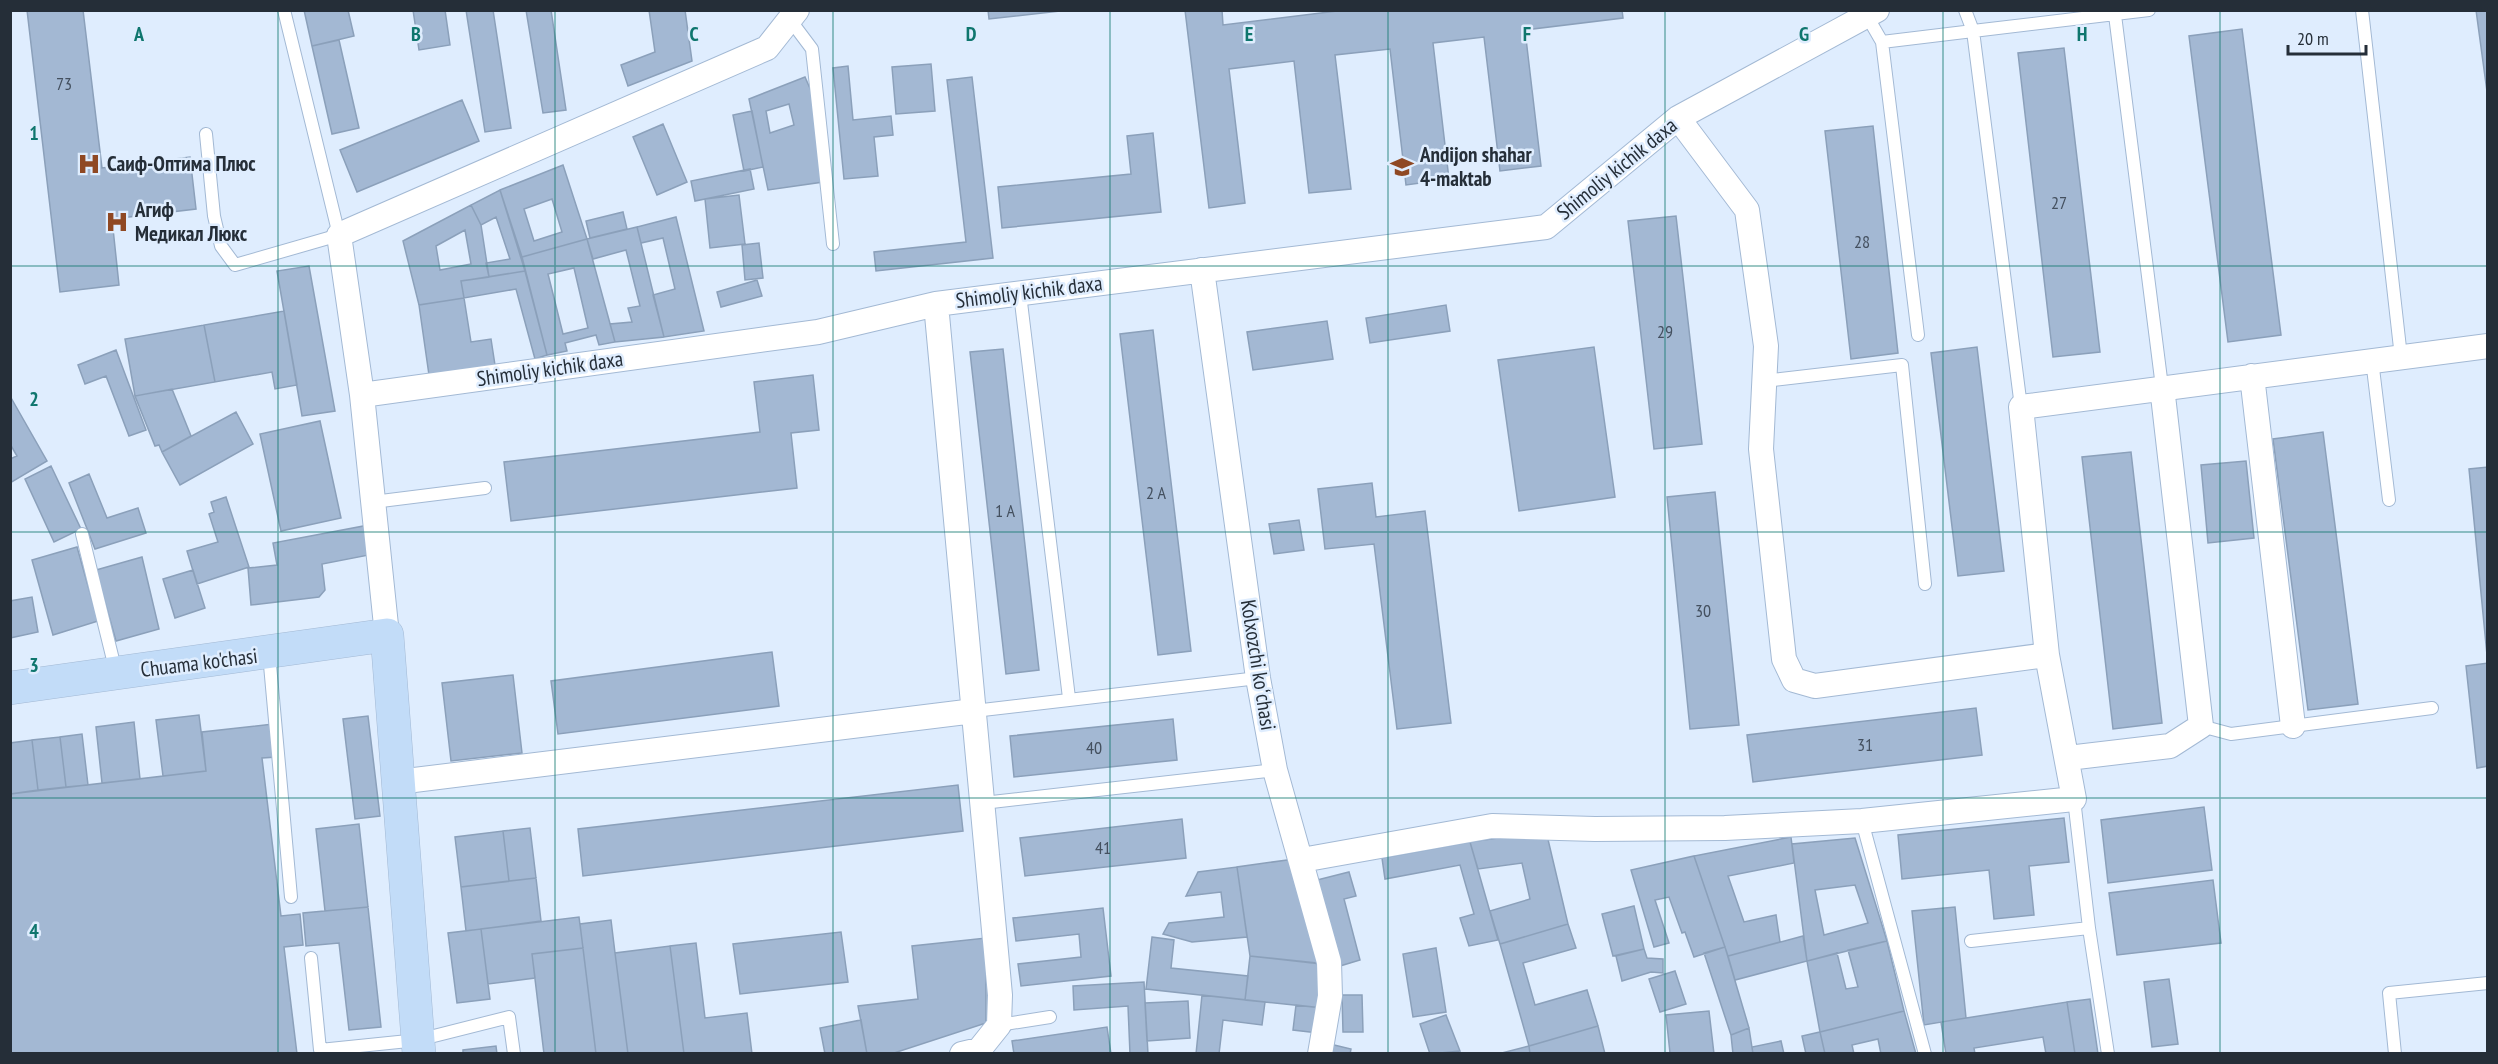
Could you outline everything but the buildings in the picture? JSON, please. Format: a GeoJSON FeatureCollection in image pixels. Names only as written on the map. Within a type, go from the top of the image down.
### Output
{"type":"FeatureCollection","features":[{"type":"Feature","properties":{"kind":"street","name":"Shimoliy kichik daxa"},"geometry":{"type":"LineString","coordinates":[[362,395],[818,332],[936,304],[1546,227],[1678,118],[1872,13]]}},
{"type":"Feature","properties":{"kind":"street"},"geometry":{"type":"LineString","coordinates":[[419,1047],[387,635],[362,395],[339,235],[767,48],[794,16]]}},
{"type":"Feature","properties":{"kind":"street"},"geometry":{"type":"LineString","coordinates":[[1678,118],[1747,210],[1766,345],[1761,448],[1784,659],[1794,680],[1815,686],[2047,655]]}},
{"type":"Feature","properties":{"kind":"street","name":"Kolxozchi koʻchasi"},"geometry":{"type":"LineString","coordinates":[[1202,270],[1258,678],[1275,770],[1329,962],[1330,996],[1320,1053]]}},
{"type":"Feature","properties":{"kind":"street"},"geometry":{"type":"LineString","coordinates":[[936,304],[1000,995],[999,1025],[979,1050],[962,1053]]}},
{"type":"Feature","properties":{"kind":"street"},"geometry":{"type":"LineString","coordinates":[[1302,860],[1492,826],[1595,829],[1725,828],[1862,821],[2074,799],[2047,655],[2021,407],[2487,346]]}},
{"type":"Feature","properties":{"kind":"street"},"geometry":{"type":"LineString","coordinates":[[2252,376],[2293,726]]}},
{"type":"Feature","properties":{"kind":"street"},"geometry":{"type":"LineString","coordinates":[[2068,758],[2170,746],[2201,726],[2162,387]]}},
{"type":"Feature","properties":{"kind":"street","name":"Chuama ko'chasi"},"geometry":{"type":"LineString","coordinates":[[10,688],[269,654],[387,635]]}},
{"type":"Feature","properties":{"kind":"street"},"geometry":{"type":"LineString","coordinates":[[398,782],[974,711]]}},
{"type":"Feature","properties":{"kind":"lane"},"geometry":{"type":"LineString","coordinates":[[206,134],[214,216],[221,246],[235,265],[339,235],[284,10]]}},
{"type":"Feature","properties":{"kind":"lane"},"geometry":{"type":"LineString","coordinates":[[1965,10],[1973,31],[2021,407]]}},
{"type":"Feature","properties":{"kind":"lane"},"geometry":{"type":"LineString","coordinates":[[1882,42],[2150,10]]}},
{"type":"Feature","properties":{"kind":"lane"},"geometry":{"type":"LineString","coordinates":[[2362,10],[2401,357]]}},
{"type":"Feature","properties":{"kind":"lane"},"geometry":{"type":"LineString","coordinates":[[1872,13],[1882,42],[1918,335]]}},
{"type":"Feature","properties":{"kind":"lane"},"geometry":{"type":"LineString","coordinates":[[2115,15],[2162,387]]}},
{"type":"Feature","properties":{"kind":"lane"},"geometry":{"type":"LineString","coordinates":[[794,16],[812,49],[833,244]]}},
{"type":"Feature","properties":{"kind":"lane"},"geometry":{"type":"LineString","coordinates":[[1020,294],[1069,698]]}},
{"type":"Feature","properties":{"kind":"lane"},"geometry":{"type":"LineString","coordinates":[[2372,360],[2389,500]]}},
{"type":"Feature","properties":{"kind":"lane"},"geometry":{"type":"LineString","coordinates":[[1764,381],[1902,365],[1925,584]]}},
{"type":"Feature","properties":{"kind":"lane"},"geometry":{"type":"LineString","coordinates":[[373,502],[484,488]]}},
{"type":"Feature","properties":{"kind":"lane"},"geometry":{"type":"LineString","coordinates":[[82,534],[116,673]]}},
{"type":"Feature","properties":{"kind":"lane"},"geometry":{"type":"LineString","coordinates":[[269,654],[291,897]]}},
{"type":"Feature","properties":{"kind":"lane"},"geometry":{"type":"LineString","coordinates":[[974,711],[1069,698],[1258,678]]}},
{"type":"Feature","properties":{"kind":"lane"},"geometry":{"type":"LineString","coordinates":[[2201,726],[2231,734],[2432,708]]}},
{"type":"Feature","properties":{"kind":"lane"},"geometry":{"type":"LineString","coordinates":[[982,803],[1275,770]]}},
{"type":"Feature","properties":{"kind":"lane"},"geometry":{"type":"LineString","coordinates":[[2074,799],[2089,928],[2108,1053]]}},
{"type":"Feature","properties":{"kind":"lane"},"geometry":{"type":"LineString","coordinates":[[1862,821],[1925,1053]]}},
{"type":"Feature","properties":{"kind":"lane"},"geometry":{"type":"LineString","coordinates":[[1971,941],[2089,928]]}},
{"type":"Feature","properties":{"kind":"lane"},"geometry":{"type":"LineString","coordinates":[[311,958],[320,1050],[419,1047],[509,1017],[514,1053]]}},
{"type":"Feature","properties":{"kind":"lane"},"geometry":{"type":"LineString","coordinates":[[2395,1053],[2389,993],[2487,983]]}},
{"type":"Feature","properties":{"kind":"lane"},"geometry":{"type":"LineString","coordinates":[[999,1025],[1050,1017]]}},
{"type":"Feature","properties":{"kind":"place","name":"Саиф-Оптима Плюс"},"geometry":{"type":"Point","coordinates":[89,164]}},
{"type":"Feature","properties":{"kind":"place","name":"Andijon shahar 4-maktab"},"geometry":{"type":"Point","coordinates":[1402,167]}},
{"type":"Feature","properties":{"kind":"place","name":"Агиф Медикал Люкс"},"geometry":{"type":"Point","coordinates":[117,222]}}]}
